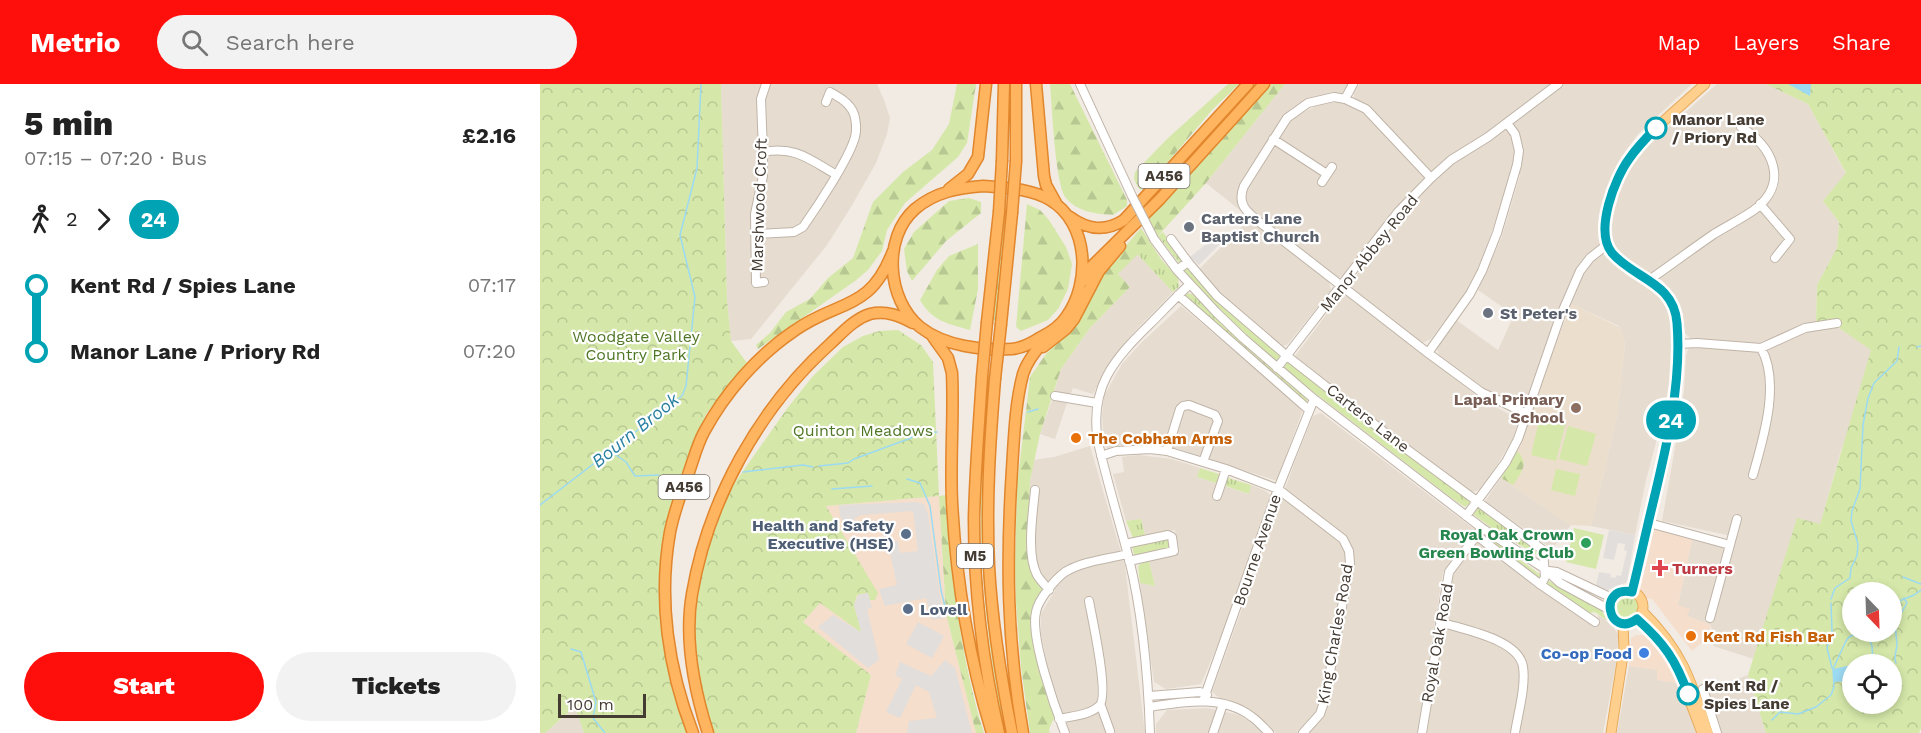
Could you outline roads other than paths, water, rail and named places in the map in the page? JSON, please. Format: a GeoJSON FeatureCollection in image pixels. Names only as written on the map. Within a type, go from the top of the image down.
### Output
{"type":"FeatureCollection","features":[{"type":"Feature","properties":{"kind":"highway"},"geometry":{"type":"LineString","coordinates":[[986,84],[978,157],[968,174],[910,214],[901,229],[893,251],[894,280],[900,299],[918,326],[956,344],[1012,349],[1026,346],[1056,328]]}},
{"type":"Feature","properties":{"kind":"highway","name":"M5"},"geometry":{"type":"LineString","coordinates":[[999,733],[988,676],[975,564],[976,461],[987,322],[999,212],[1004,84]]}},
{"type":"Feature","properties":{"kind":"highway","name":"M5"},"geometry":{"type":"LineString","coordinates":[[1012,733],[1001,677],[989,564],[990,449],[1016,161],[1016,84]]}},
{"type":"Feature","properties":{"kind":"highway"},"geometry":{"type":"LineString","coordinates":[[1023,733],[1010,639],[1008,604],[1008,524],[1019,401],[1024,372],[1030,360],[1037,348],[1071,310],[1079,288],[1082,258],[1080,242],[1046,185],[1036,84]]}},
{"type":"Feature","properties":{"kind":"highway","name":"A456"},"geometry":{"type":"LineString","coordinates":[[1062,209],[1088,227],[1099,229],[1124,220],[1248,84]]}},
{"type":"Feature","properties":{"kind":"highway","name":"A456"},"geometry":{"type":"LineString","coordinates":[[1079,288],[1091,267],[1160,198],[1263,84]]}},
{"type":"Feature","properties":{"kind":"highway"},"geometry":{"type":"LineString","coordinates":[[946,191],[965,187],[1007,188],[1037,194],[1062,209]]}},
{"type":"Feature","properties":{"kind":"highway"},"geometry":{"type":"LineString","coordinates":[[1030,360],[1066,329],[1074,319],[1099,271],[1160,198]]}},
{"type":"Feature","properties":{"kind":"highway","name":"A456"},"geometry":{"type":"LineString","coordinates":[[693,733],[673,669],[667,635],[666,577],[670,532],[702,434],[741,378],[765,354],[809,321],[855,301],[871,290],[885,272],[893,251]]}},
{"type":"Feature","properties":{"kind":"highway","name":"A456"},"geometry":{"type":"LineString","coordinates":[[708,733],[691,663],[691,597],[706,539],[734,470],[763,420],[787,389],[813,359],[851,326],[866,316],[884,313],[900,316],[918,326]]}},
{"type":"Feature","properties":{"kind":"highway"},"geometry":{"type":"LineString","coordinates":[[931,334],[951,364],[952,500],[956,561],[972,660],[992,733]]}},
{"type":"Feature","properties":{"kind":"main road"},"geometry":{"type":"LineString","coordinates":[[1632,592],[1670,425],[1678,344],[1677,319],[1671,301],[1649,280],[1621,262],[1612,252],[1608,244],[1606,217],[1622,169],[1644,141],[1705,84]]}},
{"type":"Feature","properties":{"kind":"main road"},"geometry":{"type":"LineString","coordinates":[[1621,591],[1632,592],[1641,599],[1640,615],[1632,623],[1623,624],[1614,619],[1610,610],[1612,598],[1621,591]]}},
{"type":"Feature","properties":{"kind":"main road"},"geometry":{"type":"LineString","coordinates":[[1640,615],[1675,662],[1702,733]]}},
{"type":"Feature","properties":{"kind":"main road"},"geometry":{"type":"LineString","coordinates":[[1640,615],[1661,629],[1681,659],[1708,733]]}},
{"type":"Feature","properties":{"kind":"main road"},"geometry":{"type":"LineString","coordinates":[[1611,733],[1624,650],[1623,624]]}},
{"type":"Feature","properties":{"kind":"street","name":"Marshwood Croft"},"geometry":{"type":"LineString","coordinates":[[765,282],[756,283],[755,214],[762,176],[760,99],[766,84]]}},
{"type":"Feature","properties":{"kind":"street","name":"Carters Lane"},"geometry":{"type":"LineString","coordinates":[[1080,84],[1154,239],[1190,284],[1243,338],[1314,399],[1482,528],[1546,570],[1560,583],[1610,610]]}},
{"type":"Feature","properties":{"kind":"street"},"geometry":{"type":"LineString","coordinates":[[1345,99],[1353,84]]}},
{"type":"Feature","properties":{"kind":"street","name":"Manor Abbey Road"},"geometry":{"type":"LineString","coordinates":[[1276,368],[1398,212],[1431,178],[1451,160],[1507,123],[1554,85]]}},
{"type":"Feature","properties":{"kind":"street"},"geometry":{"type":"LineString","coordinates":[[756,234],[794,232],[802,227],[855,137],[854,112],[842,99],[830,92],[826,102]]}},
{"type":"Feature","properties":{"kind":"street"},"geometry":{"type":"LineString","coordinates":[[1431,178],[1366,109],[1345,99],[1334,97],[1304,106],[1287,118],[1244,186],[1240,194],[1240,201],[1249,213],[1428,353],[1481,392],[1527,414]]}},
{"type":"Feature","properties":{"kind":"street"},"geometry":{"type":"LineString","coordinates":[[1428,353],[1470,294],[1497,233],[1518,165],[1519,152],[1515,134],[1507,123]]}},
{"type":"Feature","properties":{"kind":"street"},"geometry":{"type":"LineString","coordinates":[[1649,280],[1760,204],[1767,195],[1774,180],[1772,160],[1762,142],[1741,127]]}},
{"type":"Feature","properties":{"kind":"street"},"geometry":{"type":"LineString","coordinates":[[1273,139],[1324,178],[1332,167]]}},
{"type":"Feature","properties":{"kind":"street"},"geometry":{"type":"LineString","coordinates":[[763,152],[787,150],[835,174]]}},
{"type":"Feature","properties":{"kind":"street"},"geometry":{"type":"LineString","coordinates":[[1760,204],[1793,236],[1777,256],[1787,260]]}},
{"type":"Feature","properties":{"kind":"street","name":"Carters Lane"},"geometry":{"type":"LineString","coordinates":[[1171,239],[1217,296],[1287,356],[1543,550],[1546,570]]}},
{"type":"Feature","properties":{"kind":"street"},"geometry":{"type":"LineString","coordinates":[[1466,516],[1506,462],[1518,439],[1572,287],[1590,258],[1608,244]]}},
{"type":"Feature","properties":{"kind":"street"},"geometry":{"type":"LineString","coordinates":[[1178,270],[1188,262]]}},
{"type":"Feature","properties":{"kind":"street"},"geometry":{"type":"LineString","coordinates":[[1150,733],[1149,696],[1128,557],[1101,456],[1096,430],[1097,403],[1104,380],[1116,360],[1190,284]]}},
{"type":"Feature","properties":{"kind":"street","name":"Carters Lane"},"geometry":{"type":"LineString","coordinates":[[1178,295],[1309,410]]}},
{"type":"Feature","properties":{"kind":"street"},"geometry":{"type":"LineString","coordinates":[[1678,344],[1697,343],[1761,348],[1800,330],[1837,323]]}},
{"type":"Feature","properties":{"kind":"street"},"geometry":{"type":"LineString","coordinates":[[1753,475],[1770,401],[1768,372],[1761,348]]}},
{"type":"Feature","properties":{"kind":"street"},"geometry":{"type":"LineString","coordinates":[[1055,396],[1097,403]]}},
{"type":"Feature","properties":{"kind":"street","name":"Bourne Avenue"},"geometry":{"type":"LineString","coordinates":[[1204,697],[1278,489],[1314,399]]}},
{"type":"Feature","properties":{"kind":"street"},"geometry":{"type":"LineString","coordinates":[[1167,451],[1180,409],[1189,405],[1215,415],[1218,421],[1203,462]]}},
{"type":"Feature","properties":{"kind":"street","name":"King Charles Road"},"geometry":{"type":"LineString","coordinates":[[1101,456],[1134,449],[1167,451],[1226,469],[1278,489],[1345,542],[1350,555],[1323,707],[1303,733]]}},
{"type":"Feature","properties":{"kind":"street"},"geometry":{"type":"LineString","coordinates":[[1217,496],[1226,469]]}},
{"type":"Feature","properties":{"kind":"street"},"geometry":{"type":"LineString","coordinates":[[1035,490],[1031,534],[1034,568],[1049,590]]}},
{"type":"Feature","properties":{"kind":"street"},"geometry":{"type":"LineString","coordinates":[[1710,618],[1737,519]]}},
{"type":"Feature","properties":{"kind":"street"},"geometry":{"type":"LineString","coordinates":[[1649,523],[1730,545]]}},
{"type":"Feature","properties":{"kind":"street","name":"Royal Oak Road"},"geometry":{"type":"LineString","coordinates":[[1422,733],[1449,572],[1482,528]]}},
{"type":"Feature","properties":{"kind":"street"},"geometry":{"type":"LineString","coordinates":[[1065,733],[1045,678],[1035,620],[1037,609],[1057,578],[1068,571],[1128,557],[1174,550],[1172,537],[1168,535],[1125,544]]}},
{"type":"Feature","properties":{"kind":"street"},"geometry":{"type":"LineString","coordinates":[[1476,535],[1540,585],[1594,618]]}},
{"type":"Feature","properties":{"kind":"street"},"geometry":{"type":"LineString","coordinates":[[1540,585],[1546,570]]}},
{"type":"Feature","properties":{"kind":"street","name":"Carters Lane"},"geometry":{"type":"LineString","coordinates":[[1546,570],[1557,572],[1612,598]]}},
{"type":"Feature","properties":{"kind":"street"},"geometry":{"type":"LineString","coordinates":[[1089,601],[1104,690],[1101,706],[1110,731]]}},
{"type":"Feature","properties":{"kind":"street"},"geometry":{"type":"LineString","coordinates":[[1440,622],[1501,642],[1517,653],[1523,664],[1524,676],[1515,733]]}},
{"type":"Feature","properties":{"kind":"street"},"geometry":{"type":"LineString","coordinates":[[1702,689],[1717,733]]}},
{"type":"Feature","properties":{"kind":"street"},"geometry":{"type":"LineString","coordinates":[[1149,696],[1200,692],[1204,697],[1243,711],[1269,733]]}},
{"type":"Feature","properties":{"kind":"street"},"geometry":{"type":"LineString","coordinates":[[1149,708],[1204,697]]}},
{"type":"Feature","properties":{"kind":"street"},"geometry":{"type":"LineString","coordinates":[[1213,733],[1219,703]]}},
{"type":"Feature","properties":{"kind":"street"},"geometry":{"type":"LineString","coordinates":[[1059,719],[1082,714],[1101,706]]}},
{"type":"Feature","properties":{"kind":"water"},"geometry":{"type":"Polygon","coordinates":[[[1788,84],[1811,84],[1810,96],[1788,84]]]}},
{"type":"Feature","properties":{"kind":"water"},"geometry":{"type":"Polygon","coordinates":[[[1842,667],[1842,682],[1834,682],[1833,669],[1842,667]]]}},
{"type":"Feature","properties":{"kind":"waterway","name":"Bourn Brook"},"geometry":{"type":"LineString","coordinates":[[540,505],[682,396],[686,386],[695,297],[680,235],[697,168],[701,84]]}},
{"type":"Feature","properties":{"kind":"waterway"},"geometry":{"type":"LineString","coordinates":[[1917,347],[1921,346]]}},
{"type":"Feature","properties":{"kind":"waterway"},"geometry":{"type":"LineString","coordinates":[[1831,599],[1835,588],[1850,578],[1851,568],[1857,556],[1858,544],[1851,521],[1860,489],[1863,425],[1868,398],[1874,383],[1897,361],[1899,347]]}},
{"type":"Feature","properties":{"kind":"waterway"},"geometry":{"type":"LineString","coordinates":[[1028,412],[1038,409]]}},
{"type":"Feature","properties":{"kind":"waterway"},"geometry":{"type":"LineString","coordinates":[[819,466],[848,463],[911,438],[915,433],[937,432]]}},
{"type":"Feature","properties":{"kind":"waterway"},"geometry":{"type":"LineString","coordinates":[[616,455],[626,462],[635,476],[659,475]]}},
{"type":"Feature","properties":{"kind":"waterway"},"geometry":{"type":"LineString","coordinates":[[743,472],[803,465],[813,467]]}},
{"type":"Feature","properties":{"kind":"waterway"},"geometry":{"type":"LineString","coordinates":[[907,479],[920,483],[930,506],[941,590],[947,615]]}},
{"type":"Feature","properties":{"kind":"waterway"},"geometry":{"type":"LineString","coordinates":[[832,489],[872,486]]}},
{"type":"Feature","properties":{"kind":"waterway"},"geometry":{"type":"LineString","coordinates":[[1903,577],[1921,584]]}},
{"type":"Feature","properties":{"kind":"waterway"},"geometry":{"type":"LineString","coordinates":[[1902,600],[1921,590]]}},
{"type":"Feature","properties":{"kind":"waterway"},"geometry":{"type":"LineString","coordinates":[[1895,654],[1896,626],[1907,603],[1904,598]]}},
{"type":"Feature","properties":{"kind":"waterway"},"geometry":{"type":"LineString","coordinates":[[1831,603],[1832,632],[1827,648],[1832,668]]}},
{"type":"Feature","properties":{"kind":"waterway"},"geometry":{"type":"LineString","coordinates":[[1772,720],[1780,712],[1798,714],[1816,707],[1831,695],[1834,687],[1833,669],[1846,642]]}},
{"type":"Feature","properties":{"kind":"waterway"},"geometry":{"type":"LineString","coordinates":[[1870,642],[1872,654]]}},
{"type":"Feature","properties":{"kind":"waterway"},"geometry":{"type":"LineString","coordinates":[[571,649],[581,652],[596,702],[593,718],[605,733]]}},
{"type":"Feature","properties":{"kind":"place","name":"Manor Lane / Priory Rd"},"geometry":{"type":"Point","coordinates":[1656,128]}},
{"type":"Feature","properties":{"kind":"place","name":"Carters Lane Baptist Church"},"geometry":{"type":"Point","coordinates":[1189,227]}},
{"type":"Feature","properties":{"kind":"place","name":"St Peter's"},"geometry":{"type":"Point","coordinates":[1488,313]}},
{"type":"Feature","properties":{"kind":"place","name":"Lapal Primary School"},"geometry":{"type":"Point","coordinates":[1576,408]}},
{"type":"Feature","properties":{"kind":"place","name":"The Cobham Arms"},"geometry":{"type":"Point","coordinates":[1076,438]}},
{"type":"Feature","properties":{"kind":"place","name":"Health and Safety Executive (HSE)"},"geometry":{"type":"Point","coordinates":[906,534]}},
{"type":"Feature","properties":{"kind":"place","name":"Royal Oak Crown Green Bowling Club"},"geometry":{"type":"Point","coordinates":[1586,543]}},
{"type":"Feature","properties":{"kind":"place","name":"Turners"},"geometry":{"type":"Point","coordinates":[1660,568]}},
{"type":"Feature","properties":{"kind":"place","name":"Lovell"},"geometry":{"type":"Point","coordinates":[908,609]}},
{"type":"Feature","properties":{"kind":"place","name":"Kent Rd Fish Bar"},"geometry":{"type":"Point","coordinates":[1691,636]}},
{"type":"Feature","properties":{"kind":"place","name":"Co-op Food"},"geometry":{"type":"Point","coordinates":[1644,653]}},
{"type":"Feature","properties":{"kind":"place","name":"Kent Rd / Spies Lane"},"geometry":{"type":"Point","coordinates":[1688,694]}},
{"type":"Feature","properties":{"kind":"park label","name":"Woodgate Valley Country Park"},"geometry":{"type":"Point","coordinates":[636,345]}},
{"type":"Feature","properties":{"kind":"park label","name":"Quinton Meadows"},"geometry":{"type":"Point","coordinates":[863,430]}}]}
